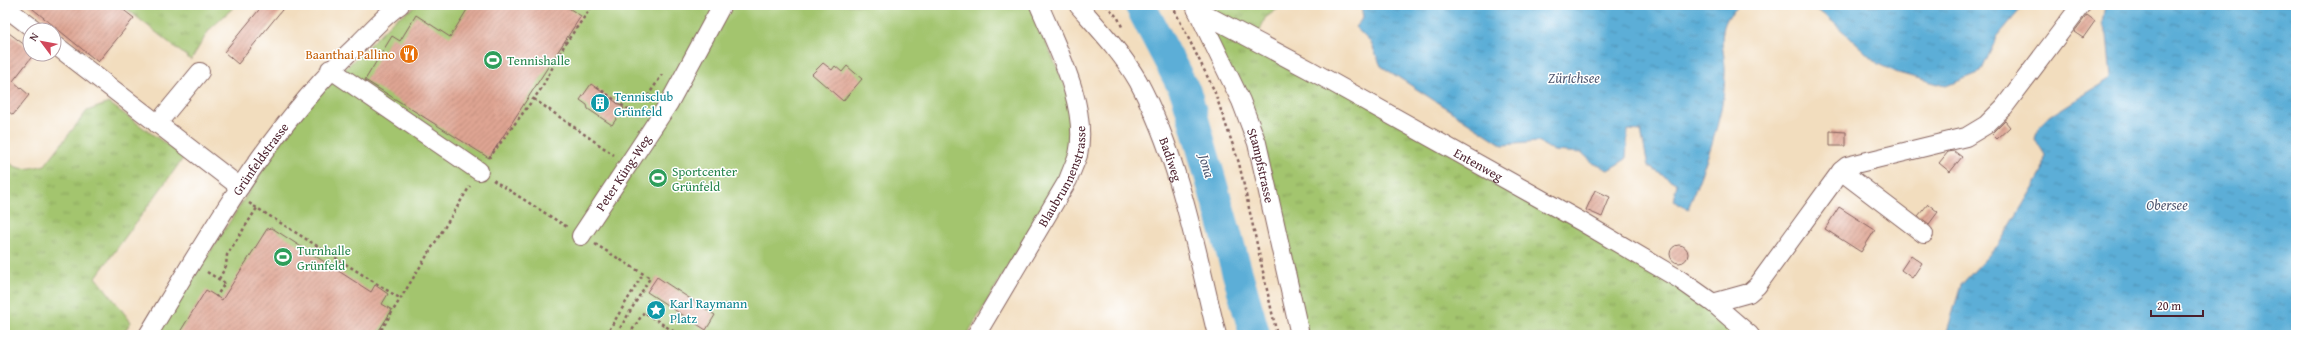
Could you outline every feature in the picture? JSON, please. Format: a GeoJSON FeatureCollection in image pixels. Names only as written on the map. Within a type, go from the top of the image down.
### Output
{"type":"FeatureCollection","features":[{"type":"Feature","properties":{"kind":"street"},"geometry":{"type":"LineString","coordinates":[[7,5],[5,7],[25,22]]}},
{"type":"Feature","properties":{"kind":"street","name":"Grünfeldstrasse"},"geometry":{"type":"LineString","coordinates":[[148,335],[238,191],[298,108],[330,69],[400,5]]}},
{"type":"Feature","properties":{"kind":"street","name":"Peter Küng-Weg"},"geometry":{"type":"LineString","coordinates":[[581,236],[669,103],[722,5]]}},
{"type":"Feature","properties":{"kind":"street","name":"Blaubrunnenstrasse"},"geometry":{"type":"LineString","coordinates":[[976,335],[1068,180],[1078,154],[1080,126],[1075,96],[1039,5]]}},
{"type":"Feature","properties":{"kind":"street","name":"Badiweg"},"geometry":{"type":"LineString","coordinates":[[1078,5],[1118,52],[1137,80],[1157,120],[1178,180],[1217,335]]}},
{"type":"Feature","properties":{"kind":"street"},"geometry":{"type":"LineString","coordinates":[[1713,303],[1749,293],[1757,286],[1841,171],[1856,163],[1966,137],[1986,125],[2004,107],[2081,5]]}},
{"type":"Feature","properties":{"kind":"street","name":"Entenweg"},"geometry":{"type":"LineString","coordinates":[[1196,7],[1582,222],[1679,279],[1713,303],[1750,335]]}},
{"type":"Feature","properties":{"kind":"street","name":"Stampfstrasse"},"geometry":{"type":"LineString","coordinates":[[1196,7],[1241,101],[1256,143],[1300,335]]}},
{"type":"Feature","properties":{"kind":"street"},"geometry":{"type":"LineString","coordinates":[[62,50],[238,191]]}},
{"type":"Feature","properties":{"kind":"street"},"geometry":{"type":"LineString","coordinates":[[330,69],[479,171]]}},
{"type":"Feature","properties":{"kind":"street"},"geometry":{"type":"LineString","coordinates":[[156,124],[200,72]]}},
{"type":"Feature","properties":{"kind":"street"},"geometry":{"type":"LineString","coordinates":[[1841,171],[1924,234]]}},
{"type":"Feature","properties":{"kind":"path"},"geometry":{"type":"LineString","coordinates":[[378,335],[479,171],[534,99],[565,44],[592,5]]}},
{"type":"Feature","properties":{"kind":"path"},"geometry":{"type":"LineString","coordinates":[[1172,5],[1214,90],[1240,163],[1277,335]]}},
{"type":"Feature","properties":{"kind":"path"},"geometry":{"type":"LineString","coordinates":[[597,87],[653,127]]}},
{"type":"Feature","properties":{"kind":"path"},"geometry":{"type":"LineString","coordinates":[[534,99],[628,165]]}},
{"type":"Feature","properties":{"kind":"path"},"geometry":{"type":"LineString","coordinates":[[479,171],[650,278],[616,335]]}},
{"type":"Feature","properties":{"kind":"path"},"geometry":{"type":"LineString","coordinates":[[238,191],[257,208],[401,299]]}},
{"type":"Feature","properties":{"kind":"path"},"geometry":{"type":"LineString","coordinates":[[219,279],[226,266],[227,255],[257,208]]}},
{"type":"Feature","properties":{"kind":"path"},"geometry":{"type":"LineString","coordinates":[[208,272],[225,283],[216,297]]}},
{"type":"Feature","properties":{"kind":"path"},"geometry":{"type":"LineString","coordinates":[[606,335],[643,274]]}},
{"type":"Feature","properties":{"kind":"path"},"geometry":{"type":"LineString","coordinates":[[629,335],[644,312],[679,335]]}},
{"type":"Feature","properties":{"kind":"green space"},"geometry":{"type":"Polygon","coordinates":[[[236,5],[209,30],[191,60],[123,6],[236,5]]]}},
{"type":"Feature","properties":{"kind":"green space","name":"Sportcenter Grünfeld"},"geometry":{"type":"Polygon","coordinates":[[[418,5],[1029,5],[1065,85],[1072,114],[1071,142],[1067,164],[967,335],[157,335],[286,134],[313,101],[394,20],[418,5]]]}},
{"type":"Feature","properties":{"kind":"green space"},"geometry":{"type":"Polygon","coordinates":[[[1201,5],[1283,5],[1265,18],[1256,41],[1582,222],[1750,335],[1307,335],[1284,239],[1201,5]]]}},
{"type":"Feature","properties":{"kind":"green space"},"geometry":{"type":"Polygon","coordinates":[[[109,103],[184,157],[96,277],[131,322],[122,335],[5,335],[5,159],[19,168],[33,168],[45,165],[87,111],[109,103]]]}},
{"type":"Feature","properties":{"kind":"water","name":"Zürichsee"},"geometry":{"type":"Polygon","coordinates":[[[1361,5],[1742,5],[1735,9],[1725,23],[1722,36],[1725,74],[1721,109],[1712,143],[1688,209],[1673,201],[1677,184],[1648,166],[1641,131],[1628,130],[1626,159],[1608,170],[1593,163],[1582,153],[1554,151],[1538,142],[1503,145],[1381,66],[1371,43],[1355,27],[1363,18],[1361,5]]]}},
{"type":"Feature","properties":{"kind":"water"},"geometry":{"type":"Polygon","coordinates":[[[1750,5],[2024,5],[1997,37],[1981,72],[1946,86],[1898,73],[1878,64],[1833,22],[1815,8],[1750,5]]]}},
{"type":"Feature","properties":{"kind":"water","name":"Obersee"},"geometry":{"type":"Polygon","coordinates":[[[2105,5],[2296,5],[2296,335],[1946,335],[1961,285],[1999,244],[2043,171],[2045,155],[2035,139],[2038,128],[2050,116],[2111,78],[2107,35],[2102,23],[2105,5]]]}},
{"type":"Feature","properties":{"kind":"building"},"geometry":{"type":"Polygon","coordinates":[[[28,5],[117,5],[134,18],[98,62],[62,33],[62,22],[49,22],[28,5]]]}},
{"type":"Feature","properties":{"kind":"building"},"geometry":{"type":"Polygon","coordinates":[[[263,5],[286,5],[238,64],[224,52],[263,5]]]}},
{"type":"Feature","properties":{"kind":"building","name":"Tennishalle"},"geometry":{"type":"Polygon","coordinates":[[[470,5],[564,5],[581,16],[489,158],[365,80],[392,36],[400,41],[416,15],[450,37],[470,5]]]}},
{"type":"Feature","properties":{"kind":"building"},"geometry":{"type":"Polygon","coordinates":[[[2087,15],[2095,21],[2083,38],[2074,32],[2087,15]]]}},
{"type":"Feature","properties":{"kind":"building"},"geometry":{"type":"Polygon","coordinates":[[[5,30],[22,43],[22,62],[28,62],[13,81],[29,95],[13,115],[5,109],[5,30]]]}},
{"type":"Feature","properties":{"kind":"building"},"geometry":{"type":"Polygon","coordinates":[[[823,63],[832,70],[835,66],[842,72],[847,66],[862,79],[843,101],[812,74],[823,63]]]}},
{"type":"Feature","properties":{"kind":"building","name":"Tennisclub Grünfeld"},"geometry":{"type":"Polygon","coordinates":[[[591,84],[624,108],[612,125],[588,109],[587,105],[580,100],[591,84]]]}},
{"type":"Feature","properties":{"kind":"building"},"geometry":{"type":"Polygon","coordinates":[[[2005,121],[2010,127],[1997,139],[1992,134],[2005,121]]]}},
{"type":"Feature","properties":{"kind":"building"},"geometry":{"type":"Polygon","coordinates":[[[1830,131],[1846,132],[1846,146],[1830,146],[1830,131]]]}},
{"type":"Feature","properties":{"kind":"building"},"geometry":{"type":"Polygon","coordinates":[[[1954,151],[1962,157],[1950,172],[1939,163],[1948,152],[1954,151]]]}},
{"type":"Feature","properties":{"kind":"building"},"geometry":{"type":"Polygon","coordinates":[[[1595,190],[1610,197],[1602,217],[1586,210],[1595,190]]]}},
{"type":"Feature","properties":{"kind":"building"},"geometry":{"type":"Polygon","coordinates":[[[1928,204],[1938,212],[1929,224],[1918,216],[1928,204]]]}},
{"type":"Feature","properties":{"kind":"building"},"geometry":{"type":"Polygon","coordinates":[[[1839,207],[1875,230],[1861,252],[1825,229],[1839,207]]]}},
{"type":"Feature","properties":{"kind":"building","name":"Turnhalle Grünfeld"},"geometry":{"type":"Polygon","coordinates":[[[272,228],[371,292],[375,285],[388,294],[382,304],[392,310],[376,335],[178,335],[206,290],[222,300],[267,229],[272,228]]]}},
{"type":"Feature","properties":{"kind":"building"},"geometry":{"type":"Polygon","coordinates":[[[1679,245],[1685,248],[1688,254],[1685,260],[1679,263],[1673,260],[1670,254],[1673,248],[1679,245]]]}},
{"type":"Feature","properties":{"kind":"building"},"geometry":{"type":"Polygon","coordinates":[[[1911,255],[1922,263],[1912,278],[1901,270],[1911,255]]]}},
{"type":"Feature","properties":{"kind":"building"},"geometry":{"type":"Polygon","coordinates":[[[657,277],[715,315],[706,330],[647,292],[657,277]]]}},
{"type":"Feature","properties":{"kind":"waterway","name":"Jona"},"geometry":{"type":"LineString","coordinates":[[1140,5],[1186,93],[1255,335]]}},
{"type":"Feature","properties":{"kind":"place","name":"Baanthai Pallino"},"geometry":{"type":"Point","coordinates":[409,54]}},
{"type":"Feature","properties":{"kind":"place","name":"Tennishalle"},"geometry":{"type":"Point","coordinates":[493,60]}},
{"type":"Feature","properties":{"kind":"place","name":"Tennisclub Grünfeld"},"geometry":{"type":"Point","coordinates":[600,103]}},
{"type":"Feature","properties":{"kind":"place","name":"Sportcenter Grünfeld"},"geometry":{"type":"Point","coordinates":[658,178]}},
{"type":"Feature","properties":{"kind":"place","name":"Turnhalle Grünfeld"},"geometry":{"type":"Point","coordinates":[283,257]}},
{"type":"Feature","properties":{"kind":"place","name":"Karl Raymann Platz"},"geometry":{"type":"Point","coordinates":[656,310]}}]}
